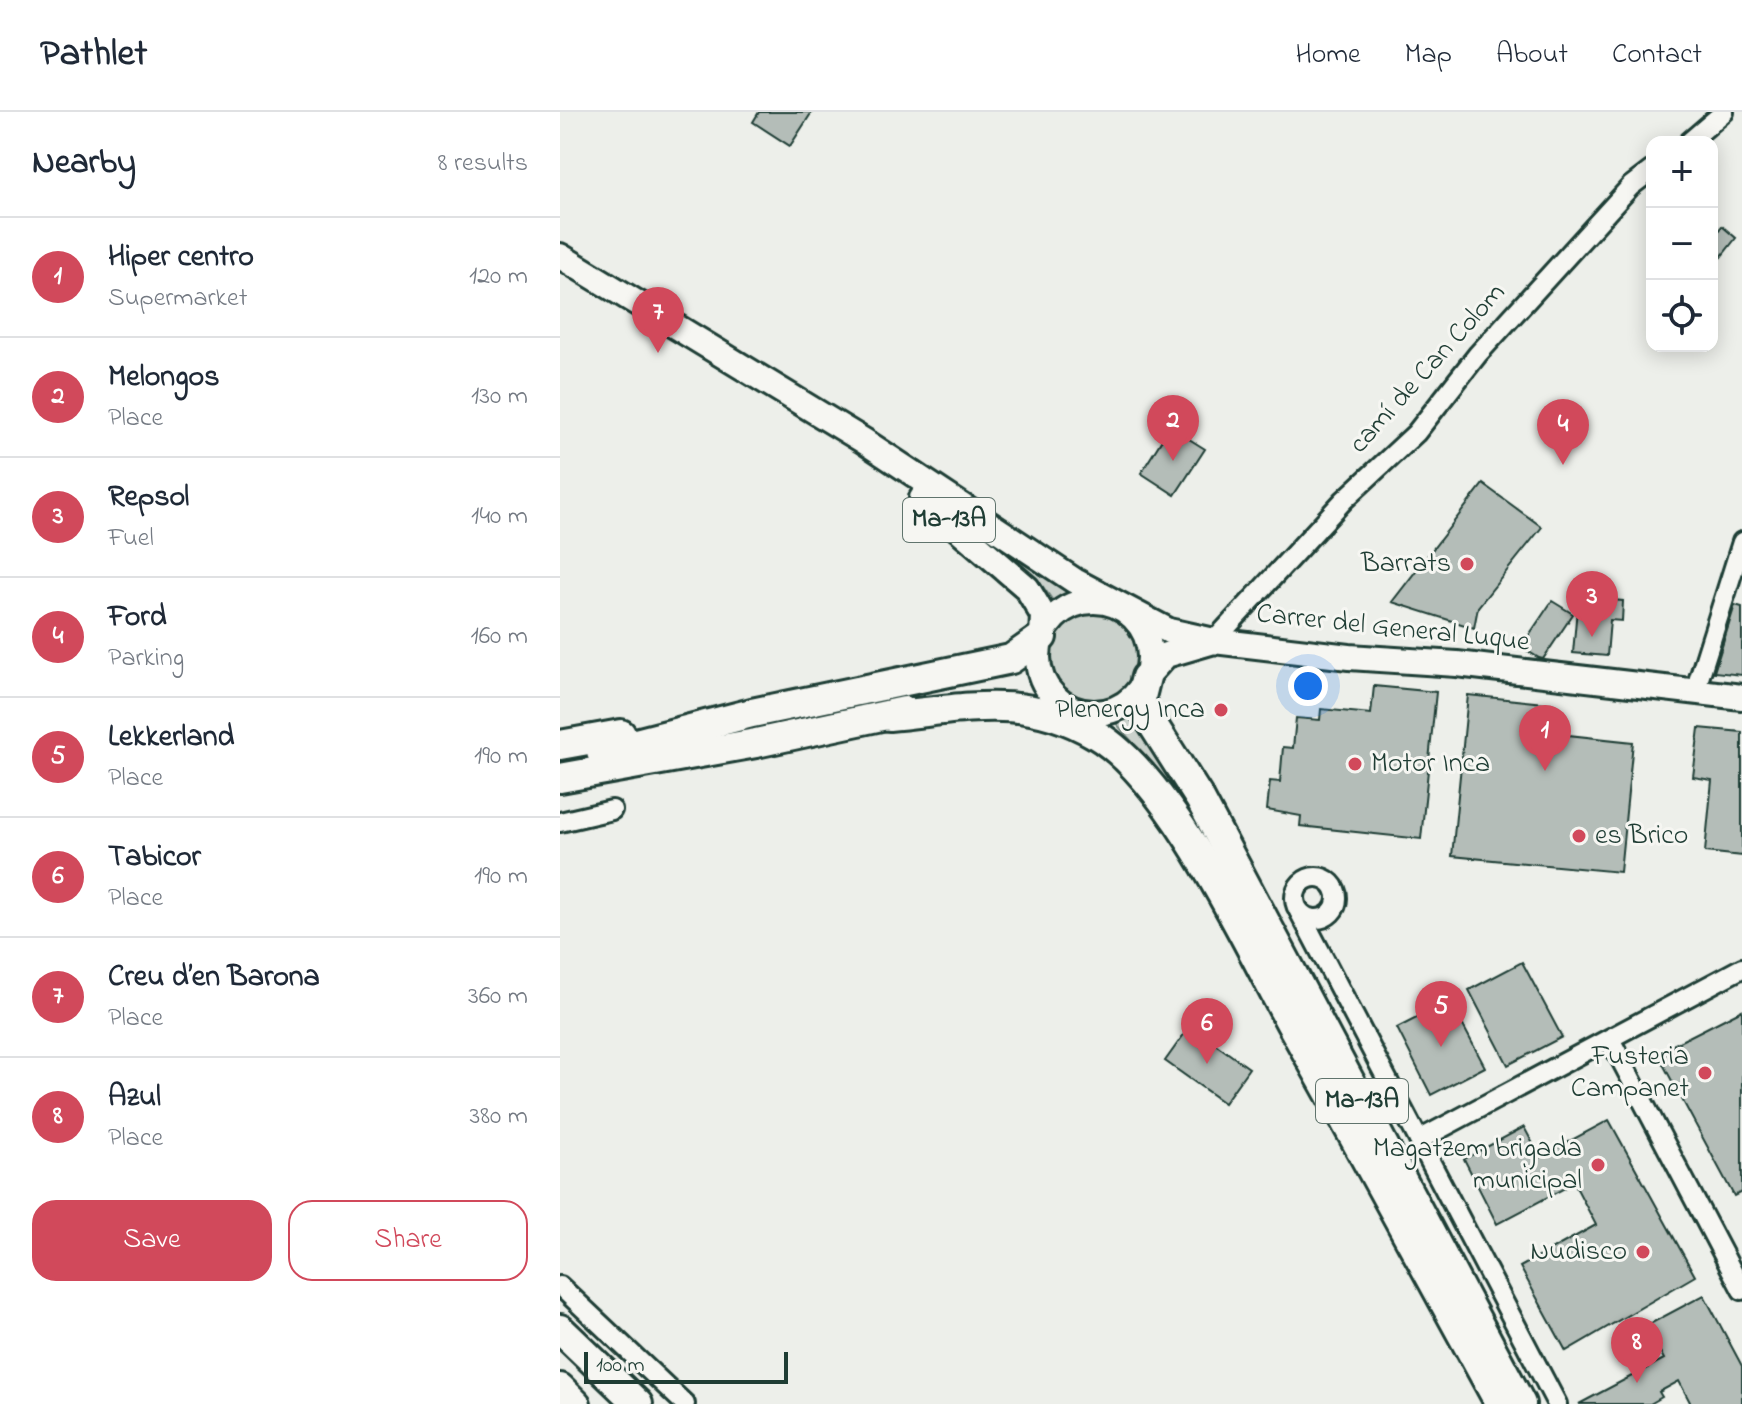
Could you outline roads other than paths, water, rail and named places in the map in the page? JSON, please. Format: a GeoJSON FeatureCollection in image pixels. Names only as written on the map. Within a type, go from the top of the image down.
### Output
{"type":"FeatureCollection","features":[{"type":"Feature","properties":{"kind":"highway"},"geometry":{"type":"LineString","coordinates":[[560,761],[752,713],[1011,659],[1042,637]]}},
{"type":"Feature","properties":{"kind":"highway","name":"Ma-13A"},"geometry":{"type":"LineString","coordinates":[[1146,677],[1141,697],[1147,717],[1200,799],[1521,1404]]}},
{"type":"Feature","properties":{"kind":"highway"},"geometry":{"type":"LineString","coordinates":[[889,716],[926,704],[983,694],[1035,695],[1070,706]]}},
{"type":"Feature","properties":{"kind":"highway"},"geometry":{"type":"LineString","coordinates":[[560,778],[889,716],[994,704],[1021,707],[1072,722],[1117,749],[1141,773],[1208,874]]}},
{"type":"Feature","properties":{"kind":"highway"},"geometry":{"type":"LineString","coordinates":[[560,745],[752,713]]}},
{"type":"Feature","properties":{"kind":"highway"},"geometry":{"type":"LineString","coordinates":[[560,790],[756,743]]}},
{"type":"Feature","properties":{"kind":"highway","name":"Ma-13A"},"geometry":{"type":"LineString","coordinates":[[1208,874],[1500,1404]]}},
{"type":"Feature","properties":{"kind":"highway"},"geometry":{"type":"LineString","coordinates":[[560,1329],[638,1404]]}},
{"type":"Feature","properties":{"kind":"highway"},"geometry":{"type":"LineString","coordinates":[[560,1388],[576,1404]]}},
{"type":"Feature","properties":{"kind":"main road","name":"Ma-13A"},"geometry":{"type":"LineString","coordinates":[[560,256],[864,441],[992,528],[1123,609],[1141,626],[1147,640],[1150,663],[1146,677]]}},
{"type":"Feature","properties":{"kind":"main road","name":"Ma-13A"},"geometry":{"type":"LineString","coordinates":[[827,421],[857,450],[934,507],[1027,588],[1043,615],[1039,661],[1042,678],[1070,706],[1122,740],[1155,775],[1208,874]]}},
{"type":"Feature","properties":{"kind":"main road"},"geometry":{"type":"LineString","coordinates":[[864,441],[891,451],[1013,529],[1214,641]]}},
{"type":"Feature","properties":{"kind":"main road"},"geometry":{"type":"LineString","coordinates":[[1042,637],[1054,618],[1074,605],[1099,602],[1123,609],[1169,631],[1214,641]]}},
{"type":"Feature","properties":{"kind":"main road","name":"Carrer del General Luque"},"geometry":{"type":"LineString","coordinates":[[1146,677],[1166,655],[1214,641],[1742,697]]}},
{"type":"Feature","properties":{"kind":"main road"},"geometry":{"type":"LineString","coordinates":[[1070,706],[1092,713],[1115,709],[1134,696],[1146,677]]}},
{"type":"Feature","properties":{"kind":"street"},"geometry":{"type":"LineString","coordinates":[[1696,136],[1724,112]]}},
{"type":"Feature","properties":{"kind":"street","name":"camí de Can Colom"},"geometry":{"type":"LineString","coordinates":[[1214,641],[1344,500],[1416,433],[1478,354],[1631,186],[1646,175]]}},
{"type":"Feature","properties":{"kind":"street"},"geometry":{"type":"LineString","coordinates":[[1695,691],[1742,542]]}},
{"type":"Feature","properties":{"kind":"street"},"geometry":{"type":"LineString","coordinates":[[560,822],[612,810]]}},
{"type":"Feature","properties":{"kind":"street"},"geometry":{"type":"LineString","coordinates":[[1318,951],[1319,929],[1336,904],[1335,890],[1319,877],[1305,880],[1296,890],[1299,911],[1318,951],[1557,1404]]}},
{"type":"Feature","properties":{"kind":"street"},"geometry":{"type":"LineString","coordinates":[[1299,911],[1310,918],[1329,915]]}},
{"type":"Feature","properties":{"kind":"street"},"geometry":{"type":"LineString","coordinates":[[1276,940],[1318,951]]}},
{"type":"Feature","properties":{"kind":"street"},"geometry":{"type":"LineString","coordinates":[[1419,1140],[1742,968]]}},
{"type":"Feature","properties":{"kind":"street"},"geometry":{"type":"LineString","coordinates":[[1610,1039],[1742,1290]]}},
{"type":"Feature","properties":{"kind":"street"},"geometry":{"type":"LineString","coordinates":[[560,1286],[685,1404]]}},
{"type":"Feature","properties":{"kind":"place","name":"Creu d’en Barona"},"geometry":{"type":"Point","coordinates":[658,353]}},
{"type":"Feature","properties":{"kind":"place","name":"Melongos"},"geometry":{"type":"Point","coordinates":[1173,461]}},
{"type":"Feature","properties":{"kind":"place","name":"Ford"},"geometry":{"type":"Point","coordinates":[1563,465]}},
{"type":"Feature","properties":{"kind":"place","name":"Barrats"},"geometry":{"type":"Point","coordinates":[1467,564]}},
{"type":"Feature","properties":{"kind":"place","name":"Repsol"},"geometry":{"type":"Point","coordinates":[1592,637]}},
{"type":"Feature","properties":{"kind":"place","name":"Plenergy Inca"},"geometry":{"type":"Point","coordinates":[1221,710]}},
{"type":"Feature","properties":{"kind":"place","name":"Motor Inca"},"geometry":{"type":"Point","coordinates":[1355,764]}},
{"type":"Feature","properties":{"kind":"place","name":"Hiper centro"},"geometry":{"type":"Point","coordinates":[1545,771]}},
{"type":"Feature","properties":{"kind":"place","name":"es Brico"},"geometry":{"type":"Point","coordinates":[1579,836]}},
{"type":"Feature","properties":{"kind":"place","name":"Lekkerland"},"geometry":{"type":"Point","coordinates":[1441,1047]}},
{"type":"Feature","properties":{"kind":"place","name":"Tabicor"},"geometry":{"type":"Point","coordinates":[1207,1064]}},
{"type":"Feature","properties":{"kind":"place","name":"Fusteria Campanet"},"geometry":{"type":"Point","coordinates":[1705,1073]}},
{"type":"Feature","properties":{"kind":"place","name":"Magatzem brigada municipal"},"geometry":{"type":"Point","coordinates":[1598,1165]}},
{"type":"Feature","properties":{"kind":"place","name":"Nudisco"},"geometry":{"type":"Point","coordinates":[1643,1252]}},
{"type":"Feature","properties":{"kind":"place","name":"Azul"},"geometry":{"type":"Point","coordinates":[1637,1383]}}]}
